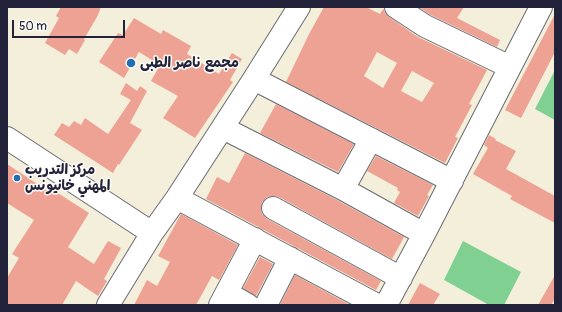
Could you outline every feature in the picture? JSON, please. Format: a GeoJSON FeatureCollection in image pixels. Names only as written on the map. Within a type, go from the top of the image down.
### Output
{"type":"FeatureCollection","features":[{"type":"Feature","properties":{"kind":"street"},"geometry":{"type":"LineString","coordinates":[[110,305],[152,233],[223,128],[299,7]]}},
{"type":"Feature","properties":{"kind":"street"},"geometry":{"type":"LineString","coordinates":[[396,7],[425,26],[510,67]]}},
{"type":"Feature","properties":{"kind":"street"},"geometry":{"type":"LineString","coordinates":[[386,305],[452,181],[541,7]]}},
{"type":"Feature","properties":{"kind":"street"},"geometry":{"type":"LineString","coordinates":[[254,79],[452,181]]}},
{"type":"Feature","properties":{"kind":"street"},"geometry":{"type":"LineString","coordinates":[[223,128],[343,189],[424,234]]}},
{"type":"Feature","properties":{"kind":"street"},"geometry":{"type":"LineString","coordinates":[[7,138],[152,233]]}},
{"type":"Feature","properties":{"kind":"street"},"geometry":{"type":"LineString","coordinates":[[343,189],[370,139]]}},
{"type":"Feature","properties":{"kind":"street"},"geometry":{"type":"LineString","coordinates":[[177,198],[377,305]]}},
{"type":"Feature","properties":{"kind":"street"},"geometry":{"type":"LineString","coordinates":[[273,208],[400,278]]}},
{"type":"Feature","properties":{"kind":"street"},"geometry":{"type":"LineString","coordinates":[[248,305],[224,299],[255,240]]}},
{"type":"Feature","properties":{"kind":"street"},"geometry":{"type":"LineString","coordinates":[[266,305],[290,258]]}},
{"type":"Feature","properties":{"kind":"green space"},"geometry":{"type":"Polygon","coordinates":[[[555,70],[555,120],[535,109],[555,70]]]}},
{"type":"Feature","properties":{"kind":"green space"},"geometry":{"type":"Polygon","coordinates":[[[463,241],[521,272],[504,305],[489,305],[444,280],[463,241]]]}},
{"type":"Feature","properties":{"kind":"building"},"geometry":{"type":"Polygon","coordinates":[[[61,7],[101,7],[77,54],[69,49],[65,55],[45,43],[59,18],[56,16],[61,7]]]}},
{"type":"Feature","properties":{"kind":"building"},"geometry":{"type":"Polygon","coordinates":[[[324,7],[366,7],[380,14],[383,9],[389,17],[418,37],[487,70],[469,104],[472,105],[455,137],[458,138],[445,163],[286,82],[324,7]],[[377,52],[364,76],[383,88],[397,63],[377,52]],[[412,71],[401,91],[422,102],[434,83],[412,71]]]}},
{"type":"Feature","properties":{"kind":"building"},"geometry":{"type":"Polygon","coordinates":[[[419,7],[464,7],[457,18],[500,40],[497,47],[431,15],[419,7]]]}},
{"type":"Feature","properties":{"kind":"building"},"geometry":{"type":"Polygon","coordinates":[[[555,14],[555,52],[521,118],[505,110],[555,14]]]}},
{"type":"Feature","properties":{"kind":"building"},"geometry":{"type":"Polygon","coordinates":[[[134,18],[161,34],[163,30],[191,46],[187,54],[219,74],[232,53],[242,59],[230,80],[233,82],[195,138],[163,118],[178,96],[151,81],[160,65],[139,52],[124,78],[99,62],[118,33],[123,35],[134,18]]]}},
{"type":"Feature","properties":{"kind":"building"},"geometry":{"type":"Polygon","coordinates":[[[126,83],[137,91],[140,86],[147,91],[130,123],[142,130],[113,173],[54,135],[62,123],[69,127],[74,121],[81,125],[85,118],[108,134],[131,100],[120,94],[126,83]]]}},
{"type":"Feature","properties":{"kind":"building"},"geometry":{"type":"Polygon","coordinates":[[[276,104],[354,144],[338,172],[260,133],[276,104]]]}},
{"type":"Feature","properties":{"kind":"building"},"geometry":{"type":"Polygon","coordinates":[[[489,135],[496,139],[495,140],[516,151],[506,169],[555,196],[555,223],[510,199],[512,196],[473,174],[488,148],[484,145],[489,135]]]}},
{"type":"Feature","properties":{"kind":"building"},"geometry":{"type":"Polygon","coordinates":[[[245,153],[337,200],[404,237],[392,259],[279,197],[267,197],[262,202],[262,214],[267,219],[381,281],[376,290],[206,199],[217,177],[229,183],[245,153]]]}},
{"type":"Feature","properties":{"kind":"building"},"geometry":{"type":"Polygon","coordinates":[[[376,156],[433,185],[418,216],[394,203],[400,192],[397,190],[398,188],[367,171],[376,156]]]}},
{"type":"Feature","properties":{"kind":"building"},"geometry":{"type":"Polygon","coordinates":[[[7,164],[51,193],[53,190],[89,213],[68,247],[94,264],[108,241],[121,248],[104,279],[107,281],[98,296],[76,281],[62,305],[7,305],[7,278],[19,258],[12,254],[34,220],[7,203],[7,164]]]}},
{"type":"Feature","properties":{"kind":"building"},"geometry":{"type":"Polygon","coordinates":[[[181,214],[238,245],[219,280],[212,276],[196,305],[134,305],[147,280],[157,286],[170,262],[158,256],[181,214]]]}},
{"type":"Feature","properties":{"kind":"building"},"geometry":{"type":"Polygon","coordinates":[[[260,257],[273,264],[256,296],[243,288],[260,257]]]}},
{"type":"Feature","properties":{"kind":"building"},"geometry":{"type":"Polygon","coordinates":[[[295,275],[350,305],[280,305],[295,275]]]}},
{"type":"Feature","properties":{"kind":"building"},"geometry":{"type":"Polygon","coordinates":[[[555,275],[555,299],[551,305],[538,305],[555,275]]]}},
{"type":"Feature","properties":{"kind":"building"},"geometry":{"type":"Polygon","coordinates":[[[420,283],[440,294],[433,305],[408,305],[420,283]]]}},
{"type":"Feature","properties":{"kind":"place","name":"مجمع ناصر الطبى"},"geometry":{"type":"Point","coordinates":[131,63]}},
{"type":"Feature","properties":{"kind":"place","name":"مركز التدريب المهني خانيونس"},"geometry":{"type":"Point","coordinates":[17,178]}}]}
